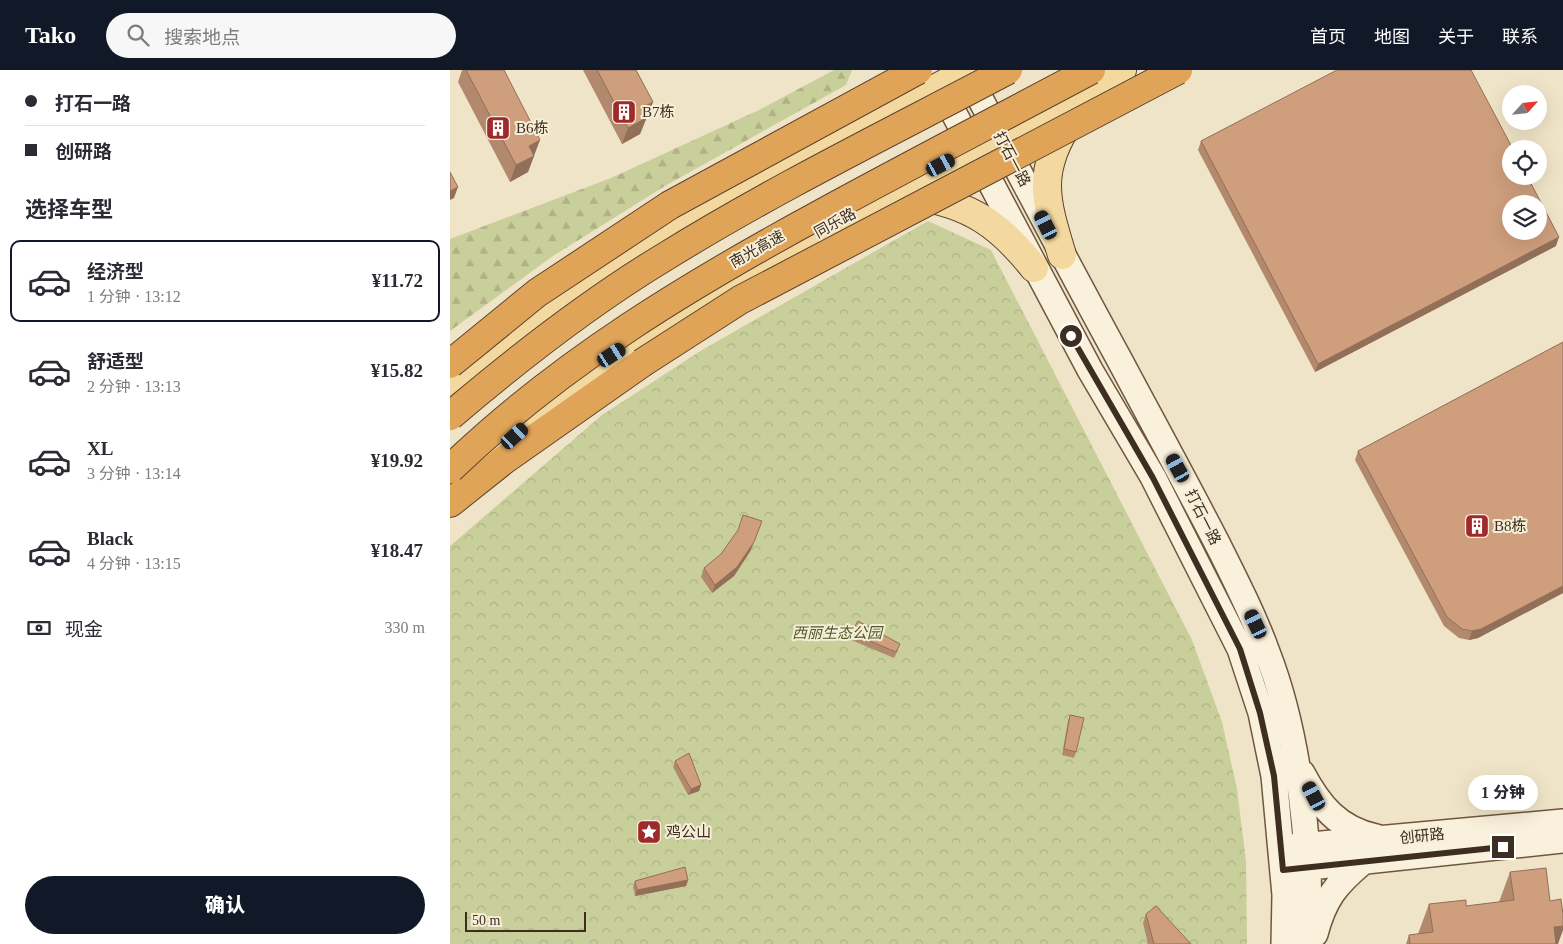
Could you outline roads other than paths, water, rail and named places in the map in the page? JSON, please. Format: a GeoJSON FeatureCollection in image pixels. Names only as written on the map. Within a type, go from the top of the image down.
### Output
{"type":"FeatureCollection","features":[{"type":"Feature","properties":{"kind":"highway"},"geometry":{"type":"LineString","coordinates":[[450,364],[537,294],[670,205],[918,70]]}},
{"type":"Feature","properties":{"kind":"highway"},"geometry":{"type":"LineString","coordinates":[[450,416],[504,370],[574,318],[662,258],[750,206],[1008,70]]}},
{"type":"Feature","properties":{"kind":"highway"},"geometry":{"type":"LineString","coordinates":[[450,502],[504,460],[642,363],[740,300],[1178,70]]}},
{"type":"Feature","properties":{"kind":"highway","name":"南光高速"},"geometry":{"type":"LineString","coordinates":[[450,469],[530,397],[606,341],[681,292],[868,188],[1107,72]]}},
{"type":"Feature","properties":{"kind":"main road"},"geometry":{"type":"LineString","coordinates":[[848,136],[873,109],[889,70]]}},
{"type":"Feature","properties":{"kind":"main road"},"geometry":{"type":"LineString","coordinates":[[450,394],[497,354],[564,304],[648,248],[737,196],[967,71]]}},
{"type":"Feature","properties":{"kind":"main road","name":"打石一路"},"geometry":{"type":"LineString","coordinates":[[967,71],[1062,255],[1187,484],[1256,624],[1278,685],[1287,717],[1294,756],[1294,858],[1285,895],[1284,944]]}},
{"type":"Feature","properties":{"kind":"main road"},"geometry":{"type":"LineString","coordinates":[[1062,255],[1046,196],[1052,152],[1057,140],[1075,113],[1107,72]]}},
{"type":"Feature","properties":{"kind":"main road","name":"同乐路"},"geometry":{"type":"LineString","coordinates":[[450,497],[541,412],[612,355],[690,305],[1107,72]]}},
{"type":"Feature","properties":{"kind":"main road","name":"打石一路"},"geometry":{"type":"LineString","coordinates":[[940,87],[1034,268],[1090,370],[1153,478],[1240,649],[1252,680],[1294,858],[1308,944]]}},
{"type":"Feature","properties":{"kind":"main road"},"geometry":{"type":"LineString","coordinates":[[886,194],[941,200],[970,211],[1001,230],[1034,268]]}},
{"type":"Feature","properties":{"kind":"main road"},"geometry":{"type":"LineString","coordinates":[[1294,756],[1314,796],[1323,808],[1338,822],[1361,834],[1388,839]]}},
{"type":"Feature","properties":{"kind":"main road","name":"创研路"},"geometry":{"type":"LineString","coordinates":[[1294,858],[1388,839],[1563,822]]}},
{"type":"Feature","properties":{"kind":"main road","name":"创研路"},"geometry":{"type":"LineString","coordinates":[[1294,858],[1364,861],[1563,840]]}},
{"type":"Feature","properties":{"kind":"main road"},"geometry":{"type":"LineString","coordinates":[[1312,944],[1327,899],[1336,886],[1364,861]]}},
{"type":"Feature","properties":{"kind":"place","name":"B7栋"},"geometry":{"type":"Point","coordinates":[624,112]}},
{"type":"Feature","properties":{"kind":"place","name":"B6栋"},"geometry":{"type":"Point","coordinates":[498,128]}},
{"type":"Feature","properties":{"kind":"place","name":"B8栋"},"geometry":{"type":"Point","coordinates":[1477,526]}},
{"type":"Feature","properties":{"kind":"place","name":"鸡公山"},"geometry":{"type":"Point","coordinates":[649,832]}},
{"type":"Feature","properties":{"kind":"park label","name":"西丽生态公园"},"geometry":{"type":"Point","coordinates":[837,633]}}]}
